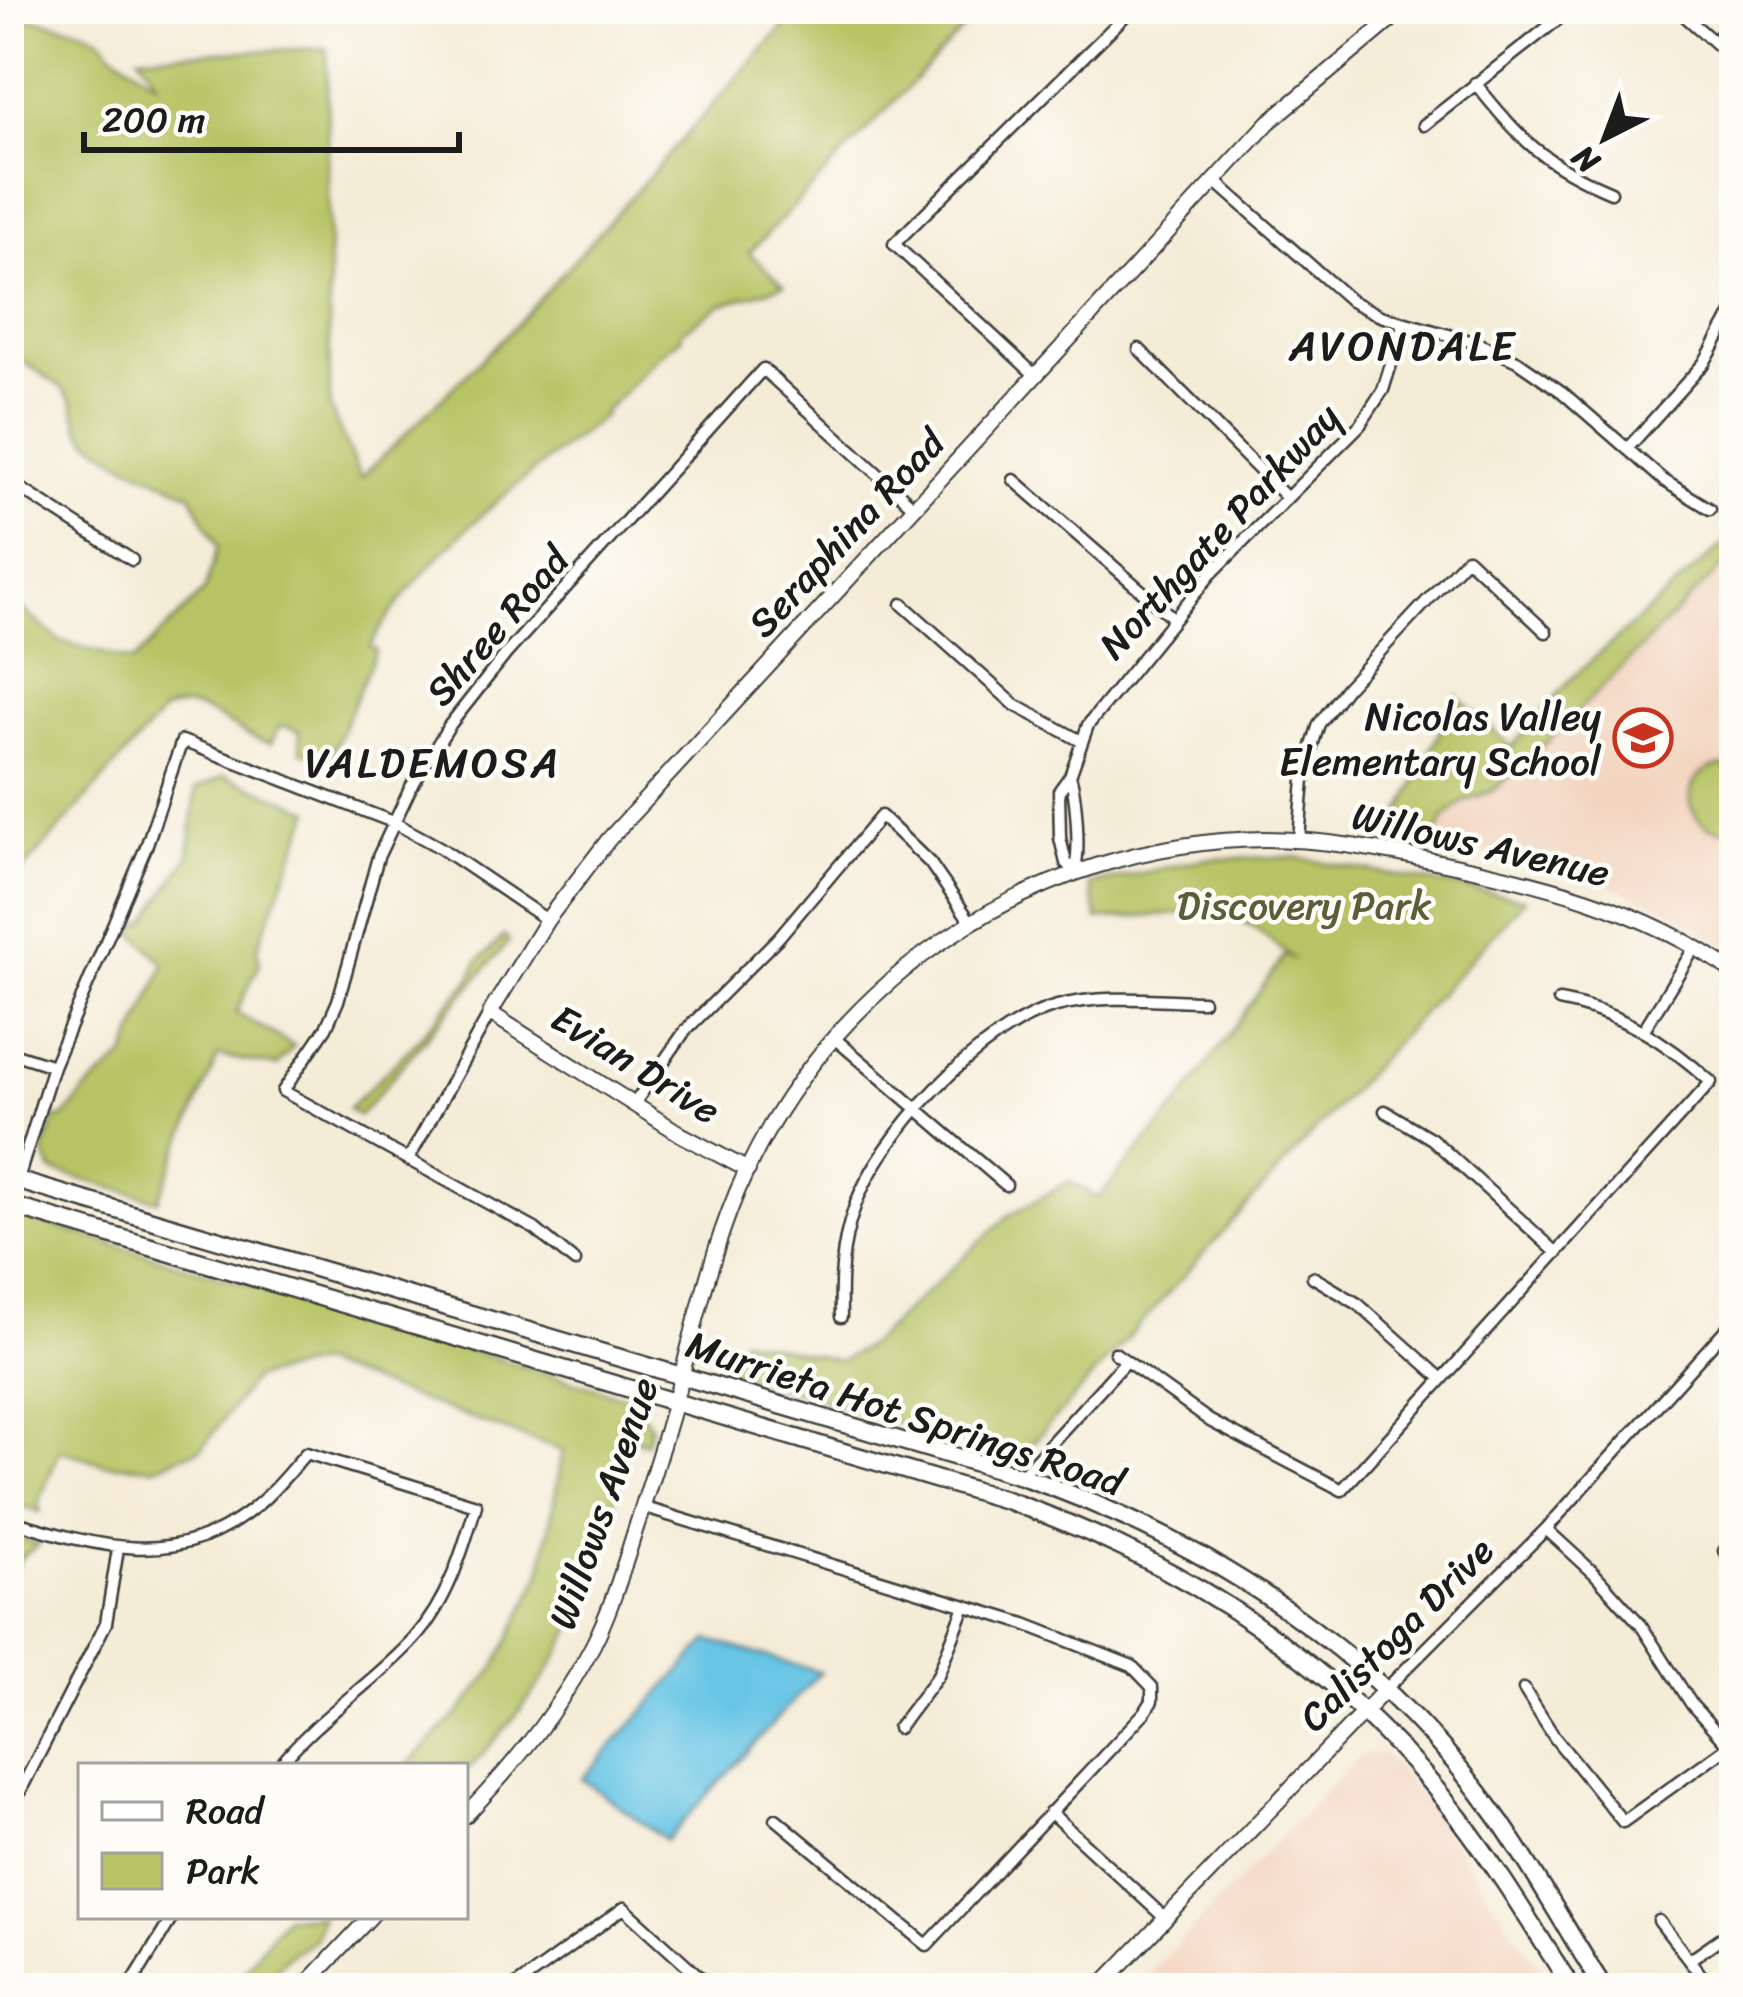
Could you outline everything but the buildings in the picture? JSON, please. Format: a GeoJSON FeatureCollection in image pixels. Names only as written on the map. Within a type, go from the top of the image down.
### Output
{"type":"FeatureCollection","features":[{"type":"Feature","properties":{"kind":"main road","name":"Murrieta Hot Springs Road"},"geometry":{"type":"LineString","coordinates":[[13,1179],[1021,1476],[1084,1499],[1199,1554],[1294,1615],[1385,1690],[1454,1763],[1496,1816],[1604,1988]]}},
{"type":"Feature","properties":{"kind":"main road","name":"Murrieta Hot Springs Road"},"geometry":{"type":"LineString","coordinates":[[10,1205],[1009,1501],[1137,1552],[1245,1614],[1365,1711],[1463,1823],[1572,1988]]}},
{"type":"Feature","properties":{"kind":"street"},"geometry":{"type":"LineString","coordinates":[[1036,376],[894,244],[1132,9]]}},
{"type":"Feature","properties":{"kind":"street","name":"Seraphina Road"},"geometry":{"type":"LineString","coordinates":[[408,1160],[547,920],[609,839],[1269,122],[1404,9]]}},
{"type":"Feature","properties":{"kind":"street"},"geometry":{"type":"LineString","coordinates":[[1424,125],[1571,9]]}},
{"type":"Feature","properties":{"kind":"street"},"geometry":{"type":"LineString","coordinates":[[1677,9],[1734,60]]}},
{"type":"Feature","properties":{"kind":"street"},"geometry":{"type":"LineString","coordinates":[[1714,42],[1734,21]]}},
{"type":"Feature","properties":{"kind":"street"},"geometry":{"type":"LineString","coordinates":[[1475,83],[1541,157],[1611,192]]}},
{"type":"Feature","properties":{"kind":"street"},"geometry":{"type":"LineString","coordinates":[[1215,182],[1336,290],[1369,311],[1477,343],[1517,361],[1562,392],[1663,480],[1710,509]]}},
{"type":"Feature","properties":{"kind":"street"},"geometry":{"type":"LineString","coordinates":[[1628,449],[1704,363],[1734,310]]}},
{"type":"Feature","properties":{"kind":"street","name":"Northgate Parkway"},"geometry":{"type":"LineString","coordinates":[[1074,871],[1066,863],[1059,790],[1070,776],[1081,741],[1099,709],[1173,618],[1375,405],[1391,371],[1404,323]]}},
{"type":"Feature","properties":{"kind":"street"},"geometry":{"type":"LineString","coordinates":[[1138,349],[1287,498]]}},
{"type":"Feature","properties":{"kind":"street","name":"Shree Road"},"geometry":{"type":"LineString","coordinates":[[408,1160],[283,1091],[326,1028],[338,1001],[373,872],[393,822],[449,726],[487,676],[763,369],[914,507]]}},
{"type":"Feature","properties":{"kind":"street"},"geometry":{"type":"LineString","coordinates":[[1014,479],[1173,618]]}},
{"type":"Feature","properties":{"kind":"street"},"geometry":{"type":"LineString","coordinates":[[9,481],[132,560]]}},
{"type":"Feature","properties":{"kind":"street"},"geometry":{"type":"LineString","coordinates":[[1298,839],[1305,768],[1319,724],[1346,688],[1467,558],[1546,632]]}},
{"type":"Feature","properties":{"kind":"street"},"geometry":{"type":"LineString","coordinates":[[902,604],[1015,705],[1081,741]]}},
{"type":"Feature","properties":{"kind":"street"},"geometry":{"type":"LineString","coordinates":[[10,1205],[13,1179],[53,1066],[146,847],[182,741],[393,822],[457,858],[547,920]]}},
{"type":"Feature","properties":{"kind":"street"},"geometry":{"type":"LineString","coordinates":[[634,1104],[686,1031],[778,938],[881,816],[929,862],[970,921]]}},
{"type":"Feature","properties":{"kind":"street","name":"Willows Avenue"},"geometry":{"type":"LineString","coordinates":[[468,1813],[550,1717],[594,1642],[642,1507],[726,1224],[748,1170],[794,1088],[833,1037],[899,971],[970,921],[1074,871],[1147,850],[1298,839],[1412,856],[1557,887],[1627,912],[1695,946],[1734,972]]}},
{"type":"Feature","properties":{"kind":"street"},"geometry":{"type":"LineString","coordinates":[[1643,1030],[1695,946]]}},
{"type":"Feature","properties":{"kind":"street"},"geometry":{"type":"LineString","coordinates":[[841,1318],[839,1273],[855,1205],[874,1166],[919,1110],[985,1042],[1030,1015],[1083,1001],[1203,1001]]}},
{"type":"Feature","properties":{"kind":"street"},"geometry":{"type":"LineString","coordinates":[[1021,1476],[1120,1357],[1210,1420],[1342,1490],[1711,1082],[1643,1030],[1594,1007],[1559,1001]]}},
{"type":"Feature","properties":{"kind":"street","name":"Evian Drive"},"geometry":{"type":"LineString","coordinates":[[490,1013],[748,1170]]}},
{"type":"Feature","properties":{"kind":"street"},"geometry":{"type":"LineString","coordinates":[[833,1037],[1006,1185]]}},
{"type":"Feature","properties":{"kind":"street"},"geometry":{"type":"LineString","coordinates":[[9,1052],[53,1066]]}},
{"type":"Feature","properties":{"kind":"street"},"geometry":{"type":"LineString","coordinates":[[1385,1111],[1432,1139],[1557,1252]]}},
{"type":"Feature","properties":{"kind":"street"},"geometry":{"type":"LineString","coordinates":[[408,1160],[535,1229],[574,1262]]}},
{"type":"Feature","properties":{"kind":"street"},"geometry":{"type":"LineString","coordinates":[[1312,1277],[1358,1304],[1442,1379]]}},
{"type":"Feature","properties":{"kind":"street","name":"Calistoga Drive"},"geometry":{"type":"LineString","coordinates":[[1099,1988],[1546,1529],[1734,1320]]}},
{"type":"Feature","properties":{"kind":"street"},"geometry":{"type":"LineString","coordinates":[[9,1520],[118,1549],[167,1547],[202,1538],[255,1507],[306,1453],[476,1505],[460,1559],[432,1616],[405,1648],[281,1763]]}},
{"type":"Feature","properties":{"kind":"street"},"geometry":{"type":"LineString","coordinates":[[642,1507],[1025,1624],[1132,1666],[1152,1687],[1152,1701],[1145,1712],[927,1945],[776,1819]]}},
{"type":"Feature","properties":{"kind":"street"},"geometry":{"type":"LineString","coordinates":[[1524,1689],[1555,1738],[1623,1822],[1732,1744],[1692,1705],[1641,1625],[1546,1529]]}},
{"type":"Feature","properties":{"kind":"street"},"geometry":{"type":"LineString","coordinates":[[1724,1551],[1734,1540]]}},
{"type":"Feature","properties":{"kind":"street"},"geometry":{"type":"LineString","coordinates":[[9,1813],[106,1623],[118,1549]]}},
{"type":"Feature","properties":{"kind":"street"},"geometry":{"type":"LineString","coordinates":[[898,1728],[938,1675],[965,1606]]}},
{"type":"Feature","properties":{"kind":"street"},"geometry":{"type":"LineString","coordinates":[[1050,1812],[1166,1919]]}},
{"type":"Feature","properties":{"kind":"street"},"geometry":{"type":"LineString","coordinates":[[513,1988],[624,1908],[712,1988]]}},
{"type":"Feature","properties":{"kind":"street"},"geometry":{"type":"LineString","coordinates":[[129,1988],[171,1919]]}},
{"type":"Feature","properties":{"kind":"street"},"geometry":{"type":"LineString","coordinates":[[303,1988],[368,1919]]}},
{"type":"Feature","properties":{"kind":"street"},"geometry":{"type":"LineString","coordinates":[[1659,1921],[1711,1988]]}},
{"type":"Feature","properties":{"kind":"street"},"geometry":{"type":"LineString","coordinates":[[1689,1960],[1734,1929]]}},
{"type":"Feature","properties":{"kind":"shaded area","name":"Nicolas Valley Elementary School"},"geometry":{"type":"Polygon","coordinates":[[[1734,555],[1734,951],[1662,907],[1607,884],[1525,860],[1434,843],[1443,818],[1463,802],[1492,791],[1527,762],[1734,555]]]}},
{"type":"Feature","properties":{"kind":"shaded area"},"geometry":{"type":"Polygon","coordinates":[[[1383,1752],[1425,1800],[1553,1988],[1135,1988],[1359,1756],[1383,1752]]]}},
{"type":"Feature","properties":{"kind":"green space"},"geometry":{"type":"Polygon","coordinates":[[[799,9],[983,9],[749,253],[784,285],[720,305],[681,332],[681,338],[650,364],[604,416],[476,520],[415,582],[370,647],[376,650],[332,754],[301,752],[299,731],[284,726],[278,728],[271,744],[207,712],[180,707],[164,711],[9,886],[9,598],[60,641],[133,662],[205,590],[218,547],[191,494],[126,464],[90,441],[61,387],[9,352],[9,14],[82,29],[102,38],[111,51],[158,83],[139,55],[327,48],[330,408],[361,478],[516,325],[799,9]]]}},
{"type":"Feature","properties":{"kind":"green space"},"geometry":{"type":"Polygon","coordinates":[[[1734,535],[1734,555],[1527,762],[1492,791],[1463,802],[1444,818],[1434,843],[1391,834],[1457,696],[1512,747],[1573,677],[1734,535]]]}},
{"type":"Feature","properties":{"kind":"green space"},"geometry":{"type":"Polygon","coordinates":[[[1720,766],[1734,769],[1734,828],[1705,825],[1691,805],[1695,781],[1720,766]]]}},
{"type":"Feature","properties":{"kind":"green space"},"geometry":{"type":"Polygon","coordinates":[[[225,776],[311,810],[257,949],[260,963],[236,1013],[294,1046],[277,1066],[218,1056],[158,1200],[52,1171],[43,1152],[56,1117],[63,1119],[125,1057],[165,964],[131,930],[147,920],[189,856],[196,789],[225,776]]]}},
{"type":"Feature","properties":{"kind":"green space","name":"Discovery Park"},"geometry":{"type":"Polygon","coordinates":[[[1294,857],[1525,899],[1018,1459],[726,1370],[742,1338],[840,1361],[870,1344],[1008,1216],[1070,1181],[1098,1198],[1178,1106],[1285,955],[1294,960],[1253,926],[1218,911],[1098,920],[1090,885],[1204,859],[1294,857]]]}},
{"type":"Feature","properties":{"kind":"green space"},"geometry":{"type":"Polygon","coordinates":[[[504,936],[509,941],[359,1116],[348,1109],[412,1046],[504,936]]]}},
{"type":"Feature","properties":{"kind":"green space"},"geometry":{"type":"Polygon","coordinates":[[[9,1213],[643,1402],[640,1409],[651,1426],[646,1443],[635,1439],[629,1444],[598,1557],[567,1639],[523,1707],[468,1770],[468,1763],[409,1763],[496,1667],[541,1574],[563,1451],[318,1364],[254,1378],[202,1448],[155,1467],[105,1464],[60,1450],[38,1504],[41,1512],[9,1503],[9,1213]]]}},
{"type":"Feature","properties":{"kind":"green space"},"geometry":{"type":"Polygon","coordinates":[[[9,1535],[39,1545],[21,1557],[9,1584],[9,1535]]]}},
{"type":"Feature","properties":{"kind":"green space"},"geometry":{"type":"Polygon","coordinates":[[[282,1919],[320,1919],[314,1939],[286,1957],[261,1988],[231,1988],[282,1919]]]}},
{"type":"Feature","properties":{"kind":"water"},"geometry":{"type":"Polygon","coordinates":[[[709,1640],[820,1672],[666,1840],[582,1779],[709,1640]]]}},
{"type":"Feature","properties":{"kind":"place","name":"Nicolas Valley Elementary School"},"geometry":{"type":"Point","coordinates":[1643,738]}},
{"type":"Feature","properties":{"kind":"district","name":"AVONDALE"},"geometry":{"type":"Point","coordinates":[1403,346]}},
{"type":"Feature","properties":{"kind":"district","name":"VALDEMOSA"},"geometry":{"type":"Point","coordinates":[433,763]}}]}
